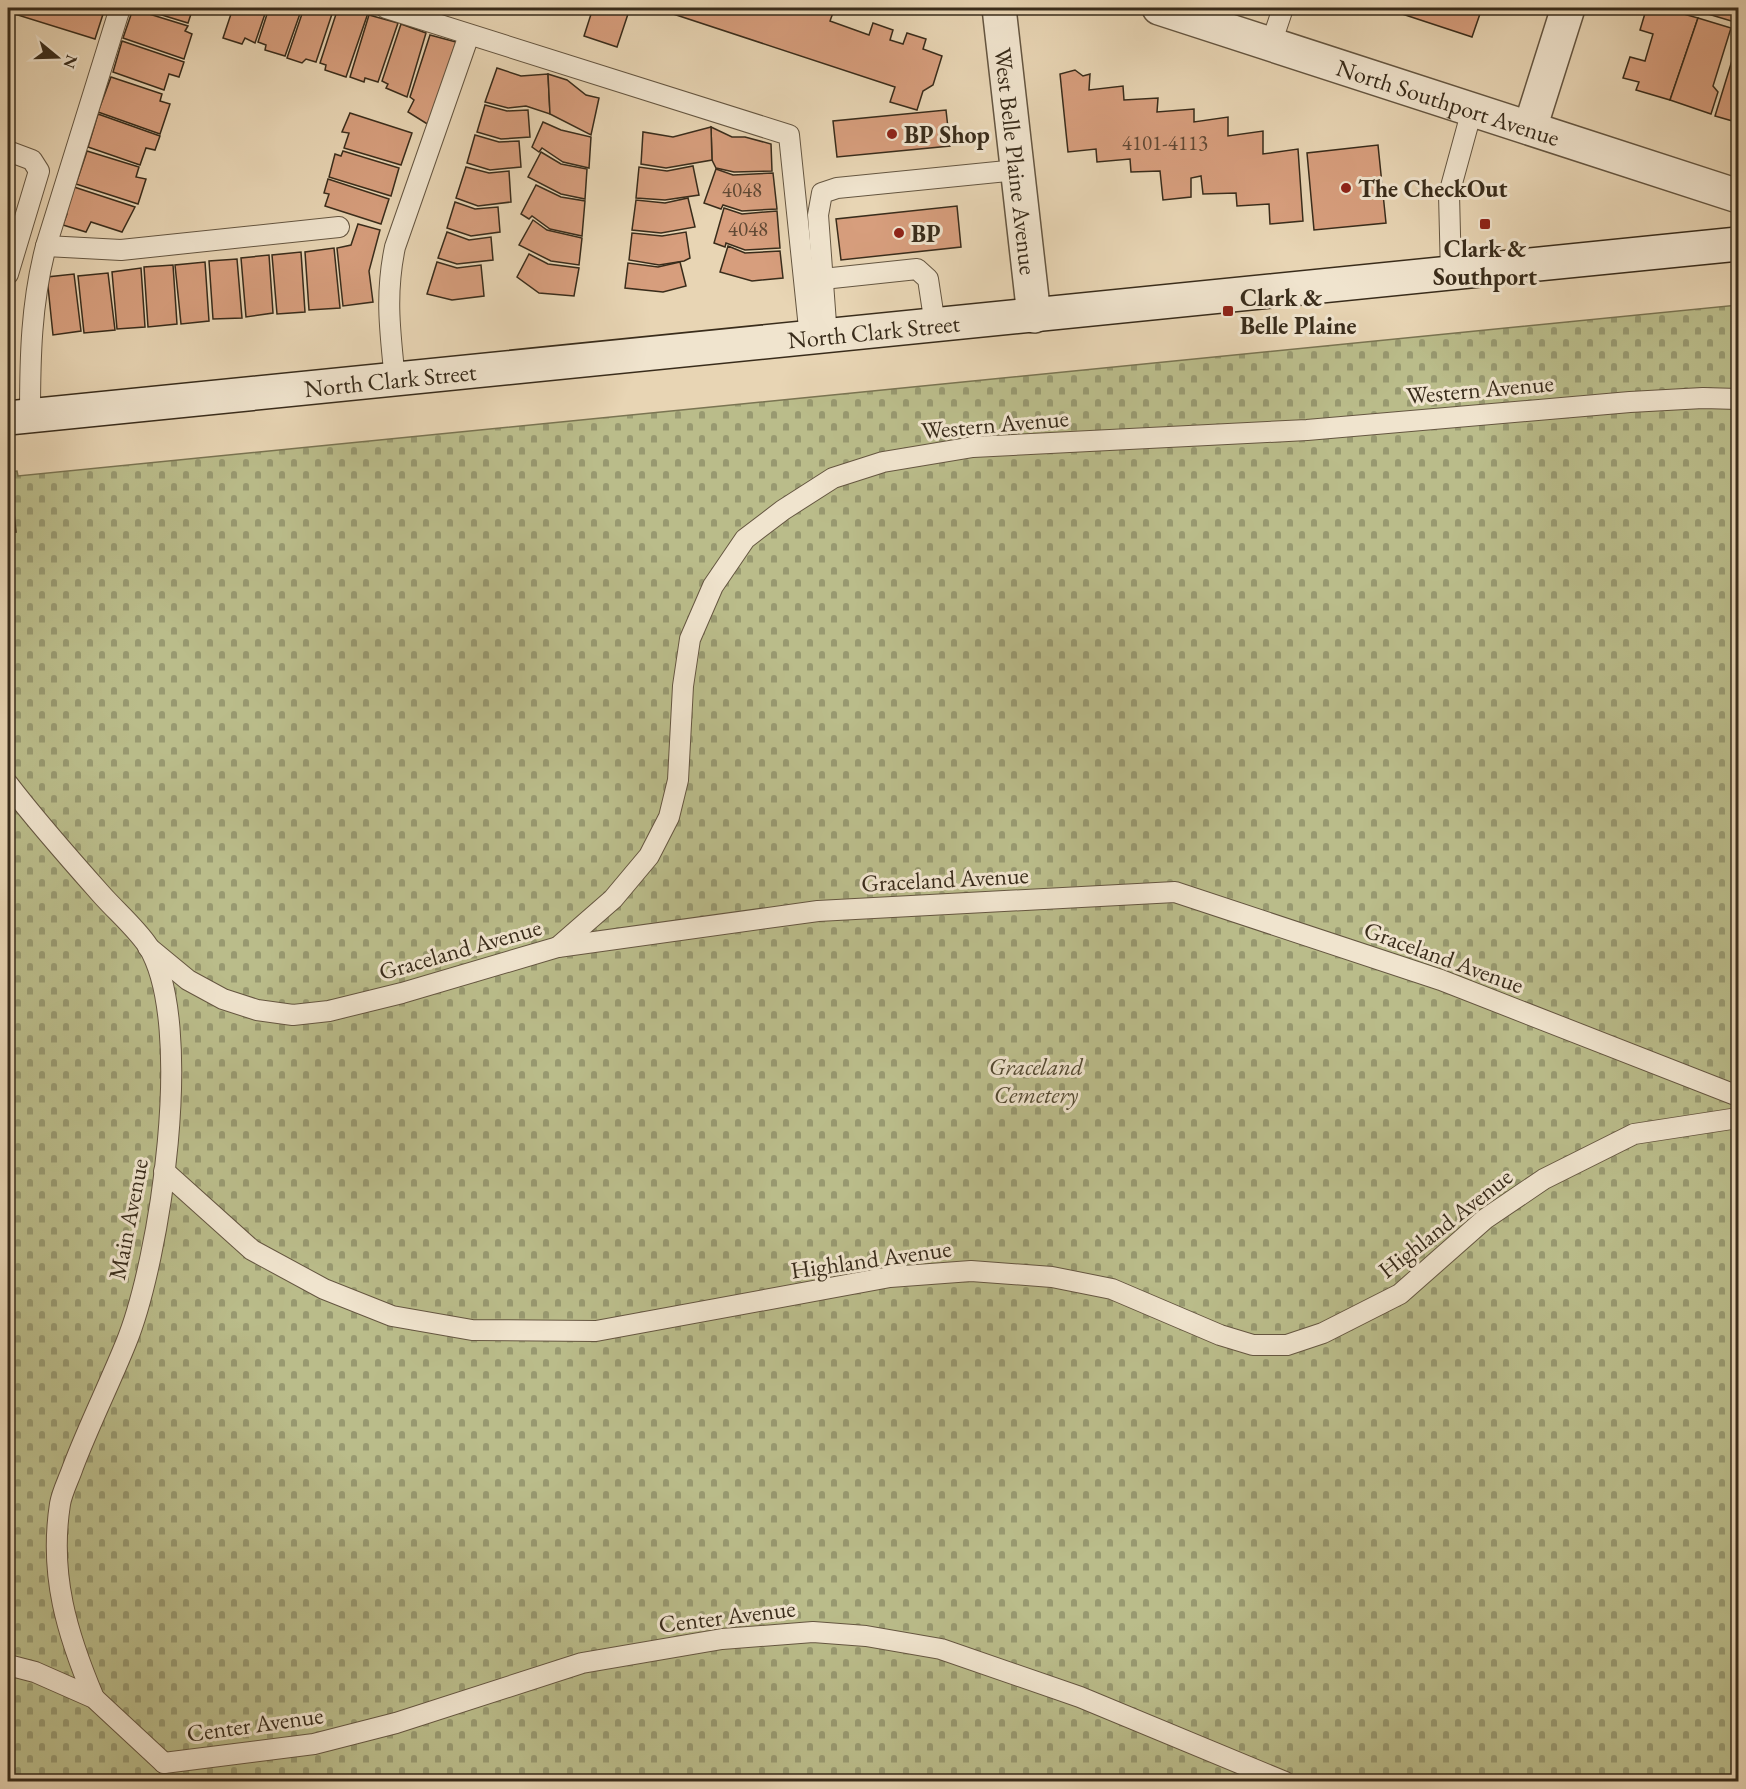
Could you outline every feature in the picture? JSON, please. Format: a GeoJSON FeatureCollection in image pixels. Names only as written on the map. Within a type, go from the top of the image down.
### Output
{"type":"FeatureCollection","features":[{"type":"Feature","properties":{"kind":"main road","name":"West Belle Plaine Avenue"},"geometry":{"type":"LineString","coordinates":[[999,8],[1034,316]]}},
{"type":"Feature","properties":{"kind":"main road","name":"North Southport Avenue"},"geometry":{"type":"LineString","coordinates":[[1159,8],[1738,196]]}},
{"type":"Feature","properties":{"kind":"main road"},"geometry":{"type":"LineString","coordinates":[[1530,128],[1568,8]]}},
{"type":"Feature","properties":{"kind":"main road","name":"North Clark Street"},"geometry":{"type":"LineString","coordinates":[[19,417],[1738,244]]}},
{"type":"Feature","properties":{"kind":"lane"},"geometry":{"type":"LineString","coordinates":[[19,417],[37,279],[120,8]]}},
{"type":"Feature","properties":{"kind":"lane"},"geometry":{"type":"LineString","coordinates":[[386,8],[789,135],[818,337]]}},
{"type":"Feature","properties":{"kind":"lane"},"geometry":{"type":"LineString","coordinates":[[1271,44],[1283,8]]}},
{"type":"Feature","properties":{"kind":"lane"},"geometry":{"type":"LineString","coordinates":[[395,380],[387,305],[389,277],[395,247],[469,35]]}},
{"type":"Feature","properties":{"kind":"lane"},"geometry":{"type":"LineString","coordinates":[[1451,274],[1449,194],[1472,110]]}},
{"type":"Feature","properties":{"kind":"lane"},"geometry":{"type":"LineString","coordinates":[[8,151],[32,160],[39,171],[8,274]]}},
{"type":"Feature","properties":{"kind":"lane"},"geometry":{"type":"LineString","coordinates":[[818,337],[823,279],[818,215],[822,193],[837,188],[1017,170]]}},
{"type":"Feature","properties":{"kind":"lane"},"geometry":{"type":"LineString","coordinates":[[46,246],[121,250],[339,227]]}},
{"type":"Feature","properties":{"kind":"lane"},"geometry":{"type":"LineString","coordinates":[[823,279],[917,269],[928,279],[935,326]]}},
{"type":"Feature","properties":{"kind":"lane","name":"Western Avenue"},"geometry":{"type":"LineString","coordinates":[[558,947],[613,899],[649,856],[669,817],[678,780],[683,686],[690,639],[713,586],[745,539],[783,510],[833,478],[883,462],[973,447],[1307,430],[1630,402],[1703,398],[1738,399]]}},
{"type":"Feature","properties":{"kind":"lane","name":"Main Avenue"},"geometry":{"type":"LineString","coordinates":[[8,784],[44,830],[148,947],[165,993],[171,1055],[171,1122],[150,1260],[127,1340],[60,1502],[56,1551],[61,1602],[72,1645],[94,1698]]}},
{"type":"Feature","properties":{"kind":"lane","name":"Graceland Avenue"},"geometry":{"type":"LineString","coordinates":[[148,947],[188,980],[223,999],[257,1010],[293,1015],[329,1011],[558,947],[818,911],[1175,892],[1441,980],[1738,1096]]}},
{"type":"Feature","properties":{"kind":"lane","name":"Highland Avenue"},"geometry":{"type":"LineString","coordinates":[[164,1171],[252,1250],[324,1289],[392,1316],[472,1330],[596,1331],[890,1277],[971,1271],[1052,1277],[1112,1289],[1220,1335],[1253,1345],[1287,1345],[1323,1333],[1400,1294],[1485,1219],[1544,1179],[1634,1134],[1738,1118]]}},
{"type":"Feature","properties":{"kind":"lane","name":"Center Avenue"},"geometry":{"type":"LineString","coordinates":[[165,1772],[314,1744],[396,1724],[582,1663],[722,1639],[813,1632],[866,1636],[941,1649],[1080,1697],[1285,1782]]}},
{"type":"Feature","properties":{"kind":"lane"},"geometry":{"type":"LineString","coordinates":[[8,1665],[35,1672],[94,1698],[165,1772]]}},
{"type":"Feature","properties":{"kind":"green space","name":"Graceland Cemetery"},"geometry":{"type":"Polygon","coordinates":[[[1738,305],[1738,1781],[8,1781],[8,472],[17,471],[18,476],[1738,305]]]}},
{"type":"Feature","properties":{"kind":"building"},"geometry":{"type":"Polygon","coordinates":[[[8,8],[105,8],[95,39],[8,12],[8,8]]]}},
{"type":"Feature","properties":{"kind":"building"},"geometry":{"type":"Polygon","coordinates":[[[139,8],[199,8],[198,11],[192,11],[188,23],[139,8]]]}},
{"type":"Feature","properties":{"kind":"building"},"geometry":{"type":"Polygon","coordinates":[[[233,8],[267,8],[255,43],[245,38],[242,44],[223,38],[233,8]]]}},
{"type":"Feature","properties":{"kind":"building"},"geometry":{"type":"Polygon","coordinates":[[[269,8],[302,8],[285,56],[265,50],[266,45],[258,42],[269,8]]]}},
{"type":"Feature","properties":{"kind":"building"},"geometry":{"type":"Polygon","coordinates":[[[304,8],[334,8],[316,62],[306,59],[302,63],[287,58],[304,8]]]}},
{"type":"Feature","properties":{"kind":"building"},"geometry":{"type":"Polygon","coordinates":[[[338,8],[368,13],[346,77],[325,70],[326,65],[320,63],[338,8]]]}},
{"type":"Feature","properties":{"kind":"building"},"geometry":{"type":"Polygon","coordinates":[[[593,8],[630,8],[617,47],[584,36],[593,8]]]}},
{"type":"Feature","properties":{"kind":"building"},"geometry":{"type":"Polygon","coordinates":[[[655,8],[798,8],[797,10],[810,14],[812,8],[826,8],[834,10],[830,21],[869,35],[873,23],[893,30],[890,40],[903,44],[907,33],[926,39],[923,49],[942,56],[933,85],[923,91],[917,110],[890,102],[895,87],[655,8]]]}},
{"type":"Feature","properties":{"kind":"building"},"geometry":{"type":"Polygon","coordinates":[[[1384,8],[1482,8],[1472,37],[1384,8]]]}},
{"type":"Feature","properties":{"kind":"building"},"geometry":{"type":"Polygon","coordinates":[[[1662,8],[1698,18],[1670,100],[1636,90],[1639,82],[1623,78],[1630,57],[1645,61],[1653,34],[1640,30],[1646,10],[1660,14],[1662,8]]]}},
{"type":"Feature","properties":{"kind":"building"},"geometry":{"type":"Polygon","coordinates":[[[1688,8],[1738,8],[1738,23],[1688,8]]]}},
{"type":"Feature","properties":{"kind":"building"},"geometry":{"type":"Polygon","coordinates":[[[133,9],[188,26],[185,31],[192,34],[184,59],[123,38],[133,9]]]}},
{"type":"Feature","properties":{"kind":"building"},"geometry":{"type":"Polygon","coordinates":[[[369,15],[398,23],[378,82],[365,78],[364,82],[350,77],[369,15]]]}},
{"type":"Feature","properties":{"kind":"building"},"geometry":{"type":"Polygon","coordinates":[[[1698,18],[1731,28],[1713,86],[1718,92],[1711,114],[1670,100],[1698,18]]]}},
{"type":"Feature","properties":{"kind":"building"},"geometry":{"type":"Polygon","coordinates":[[[401,24],[426,33],[407,97],[386,88],[388,84],[382,81],[401,24]]]}},
{"type":"Feature","properties":{"kind":"building"},"geometry":{"type":"Polygon","coordinates":[[[430,35],[456,42],[429,125],[408,112],[414,100],[410,97],[430,35]]]}},
{"type":"Feature","properties":{"kind":"building"},"geometry":{"type":"Polygon","coordinates":[[[122,41],[184,62],[179,77],[169,74],[164,90],[113,72],[122,41]]]}},
{"type":"Feature","properties":{"kind":"building"},"geometry":{"type":"Polygon","coordinates":[[[1738,41],[1738,117],[1736,122],[1715,116],[1738,41]]]}},
{"type":"Feature","properties":{"kind":"building"},"geometry":{"type":"Polygon","coordinates":[[[497,68],[521,76],[548,74],[550,114],[526,106],[508,108],[485,102],[497,68]]]}},
{"type":"Feature","properties":{"kind":"building"},"geometry":{"type":"Polygon","coordinates":[[[1075,70],[1083,76],[1090,74],[1089,90],[1123,86],[1124,100],[1158,98],[1157,112],[1194,109],[1194,122],[1228,117],[1228,136],[1263,131],[1263,154],[1298,149],[1303,221],[1270,224],[1269,204],[1237,206],[1236,193],[1203,194],[1201,176],[1191,178],[1191,197],[1163,200],[1160,171],[1131,172],[1130,159],[1097,162],[1096,149],[1068,152],[1060,74],[1075,70]]]}},
{"type":"Feature","properties":{"kind":"building"},"geometry":{"type":"Polygon","coordinates":[[[548,74],[567,80],[586,95],[599,98],[591,135],[550,114],[548,74]]]}},
{"type":"Feature","properties":{"kind":"building"},"geometry":{"type":"Polygon","coordinates":[[[111,77],[162,94],[160,101],[170,104],[160,134],[98,112],[111,77]]]}},
{"type":"Feature","properties":{"kind":"building"},"geometry":{"type":"Polygon","coordinates":[[[485,105],[507,111],[528,110],[530,137],[501,139],[477,132],[485,105]]]}},
{"type":"Feature","properties":{"kind":"building","name":"BP Shop"},"geometry":{"type":"Polygon","coordinates":[[[946,110],[950,146],[837,157],[833,121],[946,110]]]}},
{"type":"Feature","properties":{"kind":"building"},"geometry":{"type":"Polygon","coordinates":[[[350,113],[412,133],[401,165],[344,148],[349,133],[342,132],[350,113]]]}},
{"type":"Feature","properties":{"kind":"building"},"geometry":{"type":"Polygon","coordinates":[[[98,114],[160,136],[155,150],[146,148],[140,165],[88,147],[98,114]]]}},
{"type":"Feature","properties":{"kind":"building"},"geometry":{"type":"Polygon","coordinates":[[[543,122],[561,130],[591,137],[589,168],[563,162],[542,148],[539,152],[532,147],[543,122]]]}},
{"type":"Feature","properties":{"kind":"building"},"geometry":{"type":"Polygon","coordinates":[[[711,127],[732,137],[745,137],[771,144],[772,171],[734,172],[716,168],[712,160],[711,127]]]}},
{"type":"Feature","properties":{"kind":"building"},"geometry":{"type":"Polygon","coordinates":[[[711,127],[712,160],[666,168],[641,164],[643,132],[673,137],[711,127]]]}},
{"type":"Feature","properties":{"kind":"building"},"geometry":{"type":"Polygon","coordinates":[[[475,135],[499,142],[519,141],[521,167],[490,170],[467,163],[475,135]]]}},
{"type":"Feature","properties":{"kind":"building","name":"The CheckOut"},"geometry":{"type":"Polygon","coordinates":[[[1378,145],[1386,223],[1314,230],[1307,153],[1378,145]]]}},
{"type":"Feature","properties":{"kind":"building"},"geometry":{"type":"Polygon","coordinates":[[[87,151],[139,167],[136,177],[146,179],[138,204],[76,184],[87,151]]]}},
{"type":"Feature","properties":{"kind":"building"},"geometry":{"type":"Polygon","coordinates":[[[343,151],[399,168],[391,196],[329,177],[335,154],[341,156],[343,151]]]}},
{"type":"Feature","properties":{"kind":"building"},"geometry":{"type":"Polygon","coordinates":[[[541,152],[561,164],[587,169],[585,199],[561,194],[528,177],[541,152]]]}},
{"type":"Feature","properties":{"kind":"building"},"geometry":{"type":"Polygon","coordinates":[[[693,166],[699,195],[665,200],[636,198],[639,167],[667,171],[693,166]]]}},
{"type":"Feature","properties":{"kind":"building"},"geometry":{"type":"Polygon","coordinates":[[[466,167],[489,173],[509,171],[511,202],[478,206],[456,198],[466,167]]]}},
{"type":"Feature","properties":{"kind":"building"},"geometry":{"type":"Polygon","coordinates":[[[716,169],[733,175],[773,173],[777,209],[742,211],[723,205],[721,209],[704,203],[716,169]]]}},
{"type":"Feature","properties":{"kind":"building"},"geometry":{"type":"Polygon","coordinates":[[[328,179],[389,199],[381,224],[325,206],[329,194],[324,193],[328,179]]]}},
{"type":"Feature","properties":{"kind":"building"},"geometry":{"type":"Polygon","coordinates":[[[536,185],[561,197],[585,201],[582,236],[550,229],[532,216],[529,219],[521,214],[536,185]]]}},
{"type":"Feature","properties":{"kind":"building"},"geometry":{"type":"Polygon","coordinates":[[[71,186],[135,207],[122,232],[91,222],[86,232],[63,225],[67,214],[62,212],[71,186]]]}},
{"type":"Feature","properties":{"kind":"building"},"geometry":{"type":"Polygon","coordinates":[[[688,198],[695,227],[661,233],[632,230],[636,200],[665,203],[688,198]]]}},
{"type":"Feature","properties":{"kind":"building"},"geometry":{"type":"Polygon","coordinates":[[[455,202],[475,209],[498,207],[500,232],[471,236],[447,228],[455,202]]]}},
{"type":"Feature","properties":{"kind":"building","name":"BP"},"geometry":{"type":"Polygon","coordinates":[[[957,206],[961,247],[841,260],[836,219],[957,206]]]}},
{"type":"Feature","properties":{"kind":"building"},"geometry":{"type":"Polygon","coordinates":[[[724,208],[742,214],[777,211],[780,248],[745,250],[726,243],[725,247],[714,243],[724,208]]]}},
{"type":"Feature","properties":{"kind":"building"},"geometry":{"type":"Polygon","coordinates":[[[533,220],[547,230],[582,238],[579,265],[551,261],[519,245],[533,220]]]}},
{"type":"Feature","properties":{"kind":"building"},"geometry":{"type":"Polygon","coordinates":[[[358,224],[380,230],[369,271],[373,302],[343,306],[337,248],[351,245],[358,224]]]}},
{"type":"Feature","properties":{"kind":"building"},"geometry":{"type":"Polygon","coordinates":[[[447,232],[469,240],[491,237],[493,260],[457,264],[438,258],[447,232]]]}},
{"type":"Feature","properties":{"kind":"building"},"geometry":{"type":"Polygon","coordinates":[[[686,232],[690,258],[684,261],[659,265],[629,260],[632,233],[662,236],[686,232]]]}},
{"type":"Feature","properties":{"kind":"building"},"geometry":{"type":"Polygon","coordinates":[[[728,246],[745,253],[780,251],[783,278],[752,281],[720,272],[728,246]]]}},
{"type":"Feature","properties":{"kind":"building"},"geometry":{"type":"Polygon","coordinates":[[[334,248],[340,308],[309,310],[305,252],[334,248]]]}},
{"type":"Feature","properties":{"kind":"building"},"geometry":{"type":"Polygon","coordinates":[[[301,252],[305,312],[277,314],[272,255],[301,252]]]}},
{"type":"Feature","properties":{"kind":"building"},"geometry":{"type":"Polygon","coordinates":[[[529,254],[548,264],[579,268],[574,296],[539,293],[517,277],[529,254]]]}},
{"type":"Feature","properties":{"kind":"building"},"geometry":{"type":"Polygon","coordinates":[[[269,255],[273,313],[246,317],[241,258],[269,255]]]}},
{"type":"Feature","properties":{"kind":"building"},"geometry":{"type":"Polygon","coordinates":[[[237,259],[242,318],[213,319],[209,261],[237,259]]]}},
{"type":"Feature","properties":{"kind":"building"},"geometry":{"type":"Polygon","coordinates":[[[205,262],[209,321],[181,324],[175,265],[205,262]]]}},
{"type":"Feature","properties":{"kind":"building"},"geometry":{"type":"Polygon","coordinates":[[[437,262],[457,268],[481,265],[484,296],[452,300],[427,294],[437,262]]]}},
{"type":"Feature","properties":{"kind":"building"},"geometry":{"type":"Polygon","coordinates":[[[680,262],[686,286],[663,292],[625,288],[628,263],[658,267],[680,262]]]}},
{"type":"Feature","properties":{"kind":"building"},"geometry":{"type":"Polygon","coordinates":[[[173,265],[177,324],[148,327],[144,267],[173,265]]]}},
{"type":"Feature","properties":{"kind":"building"},"geometry":{"type":"Polygon","coordinates":[[[141,268],[145,327],[117,329],[112,272],[141,268]]]}},
{"type":"Feature","properties":{"kind":"building"},"geometry":{"type":"Polygon","coordinates":[[[108,273],[115,330],[84,333],[78,276],[108,273]]]}},
{"type":"Feature","properties":{"kind":"building"},"geometry":{"type":"Polygon","coordinates":[[[74,274],[81,331],[53,335],[47,277],[74,274]]]}},
{"type":"Feature","properties":{"kind":"building"},"geometry":{"type":"Polygon","coordinates":[[[8,484],[11,484],[16,532],[8,533],[8,484]]]}},
{"type":"Feature","properties":{"kind":"place","name":"BP Shop"},"geometry":{"type":"Point","coordinates":[892,134]}},
{"type":"Feature","properties":{"kind":"place","name":"The CheckOut"},"geometry":{"type":"Point","coordinates":[1346,188]}},
{"type":"Feature","properties":{"kind":"place","name":"Clark & Southport"},"geometry":{"type":"Point","coordinates":[1485,224]}},
{"type":"Feature","properties":{"kind":"place","name":"BP"},"geometry":{"type":"Point","coordinates":[899,233]}},
{"type":"Feature","properties":{"kind":"place","name":"Clark & Belle Plaine"},"geometry":{"type":"Point","coordinates":[1228,311]}}]}
